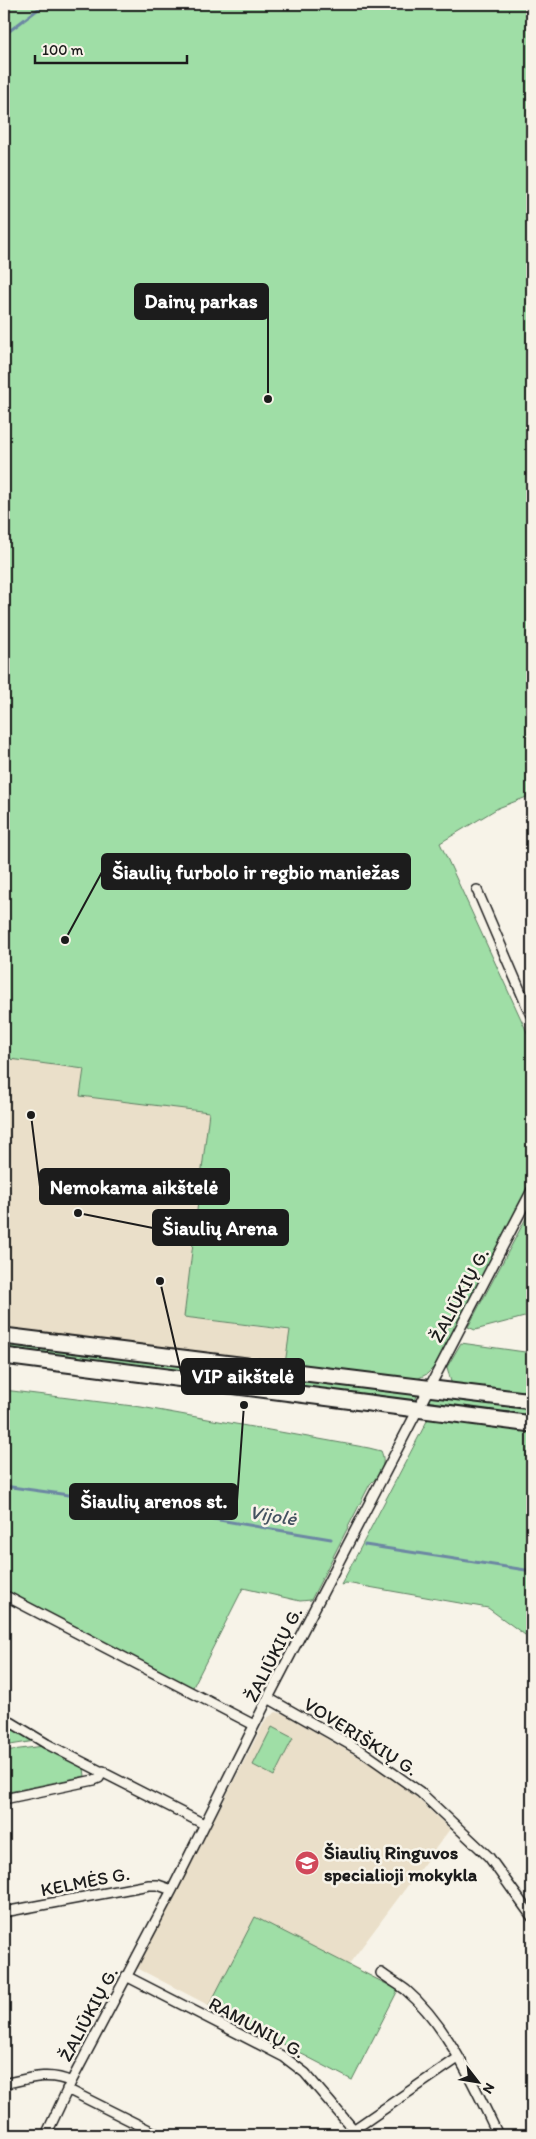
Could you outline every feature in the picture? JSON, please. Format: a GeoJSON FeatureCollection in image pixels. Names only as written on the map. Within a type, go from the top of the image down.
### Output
{"type":"FeatureCollection","features":[{"type":"Feature","properties":{"kind":"main road"},"geometry":{"type":"LineString","coordinates":[[4,1336],[532,1401]]}},
{"type":"Feature","properties":{"kind":"main road"},"geometry":{"type":"LineString","coordinates":[[4,1356],[532,1424]]}},
{"type":"Feature","properties":{"kind":"street"},"geometry":{"type":"LineString","coordinates":[[477,890],[532,1018]]}},
{"type":"Feature","properties":{"kind":"street","name":"ŽALIŪKIŲ G."},"geometry":{"type":"LineString","coordinates":[[46,2135],[69,2086],[172,1890],[254,1725],[532,1190]]}},
{"type":"Feature","properties":{"kind":"street"},"geometry":{"type":"LineString","coordinates":[[4,1595],[254,1725]]}},
{"type":"Feature","properties":{"kind":"street","name":"VOVERIŠKIŲ G."},"geometry":{"type":"LineString","coordinates":[[268,1698],[363,1752],[420,1792],[447,1815],[488,1857],[532,1917]]}},
{"type":"Feature","properties":{"kind":"street"},"geometry":{"type":"LineString","coordinates":[[4,1718],[47,1744],[204,1824]]}},
{"type":"Feature","properties":{"kind":"street"},"geometry":{"type":"LineString","coordinates":[[4,1799],[94,1780],[99,1778],[103,1771]]}},
{"type":"Feature","properties":{"kind":"street","name":"KELMĖS G."},"geometry":{"type":"LineString","coordinates":[[4,1912],[149,1885],[158,1885],[172,1890]]}},
{"type":"Feature","properties":{"kind":"street"},"geometry":{"type":"LineString","coordinates":[[381,1973],[406,1990],[422,2007],[477,2089],[498,2135]]}},
{"type":"Feature","properties":{"kind":"street","name":"RAMUNIŲ G."},"geometry":{"type":"LineString","coordinates":[[126,1976],[284,2057],[305,2073],[349,2132],[458,2058]]}},
{"type":"Feature","properties":{"kind":"street"},"geometry":{"type":"LineString","coordinates":[[4,2084],[46,2075],[61,2077],[69,2086],[159,2135]]}},
{"type":"Feature","properties":{"kind":"shaded area"},"geometry":{"type":"Polygon","coordinates":[[[10,1059],[84,1069],[81,1096],[209,1112],[184,1317],[290,1331],[285,1364],[4,1330],[4,1085],[6,1085],[10,1059]]]}},
{"type":"Feature","properties":{"kind":"shaded area","name":"Šiaulių Ringuvos specialioji mokykla"},"geometry":{"type":"Polygon","coordinates":[[[276,1712],[284,1714],[376,1767],[415,1796],[450,1829],[349,1964],[398,1990],[352,2080],[137,1968],[266,1719],[276,1712]]]}},
{"type":"Feature","properties":{"kind":"green space"},"geometry":{"type":"Polygon","coordinates":[[[4,4],[532,4],[532,795],[498,808],[440,843],[532,1043],[532,1181],[434,1367],[427,1374],[417,1379],[285,1364],[290,1330],[184,1317],[209,1112],[80,1096],[84,1069],[10,1059],[6,1085],[4,1085],[4,4]]]}},
{"type":"Feature","properties":{"kind":"green space"},"geometry":{"type":"Polygon","coordinates":[[[532,1207],[532,1315],[475,1330],[468,1327],[532,1207]]]}},
{"type":"Feature","properties":{"kind":"green space"},"geometry":{"type":"Polygon","coordinates":[[[4,1342],[417,1395],[413,1402],[4,1351],[4,1342]]]}},
{"type":"Feature","properties":{"kind":"green space"},"geometry":{"type":"Polygon","coordinates":[[[461,1343],[532,1353],[532,1394],[458,1385],[451,1382],[447,1367],[461,1343]]]}},
{"type":"Feature","properties":{"kind":"green space"},"geometry":{"type":"Polygon","coordinates":[[[4,1390],[141,1407],[369,1448],[381,1451],[383,1465],[377,1477],[370,1484],[311,1600],[300,1601],[243,1588],[191,1691],[4,1595],[4,1390]]]}},
{"type":"Feature","properties":{"kind":"green space"},"geometry":{"type":"Polygon","coordinates":[[[432,1396],[532,1408],[532,1418],[434,1406],[429,1403],[429,1399],[432,1396]]]}},
{"type":"Feature","properties":{"kind":"green space"},"geometry":{"type":"Polygon","coordinates":[[[428,1419],[532,1431],[532,1640],[488,1608],[346,1583],[341,1585],[428,1419]]]}},
{"type":"Feature","properties":{"kind":"green space"},"geometry":{"type":"Polygon","coordinates":[[[4,1724],[34,1740],[35,1741],[4,1746],[4,1724]]]}},
{"type":"Feature","properties":{"kind":"green space"},"geometry":{"type":"Polygon","coordinates":[[[272,1727],[293,1738],[274,1776],[253,1765],[272,1727]]]}},
{"type":"Feature","properties":{"kind":"green space"},"geometry":{"type":"Polygon","coordinates":[[[44,1746],[84,1768],[85,1776],[4,1793],[4,1751],[44,1746]]]}},
{"type":"Feature","properties":{"kind":"green space"},"geometry":{"type":"Polygon","coordinates":[[[255,1917],[398,1990],[352,2080],[209,2006],[255,1917]]]}},
{"type":"Feature","properties":{"kind":"waterway"},"geometry":{"type":"LineString","coordinates":[[4,35],[45,4]]}},
{"type":"Feature","properties":{"kind":"waterway","name":"Vijolė"},"geometry":{"type":"LineString","coordinates":[[4,1486],[83,1497],[331,1539]]}},
{"type":"Feature","properties":{"kind":"waterway","name":"Vijolė"},"geometry":{"type":"LineString","coordinates":[[365,1545],[532,1571]]}},
{"type":"Feature","properties":{"kind":"place","name":"Dainų parkas"},"geometry":{"type":"Point","coordinates":[268,399]}},
{"type":"Feature","properties":{"kind":"place","name":"Šiaulių furbolo ir regbio maniežas"},"geometry":{"type":"Point","coordinates":[65,940]}},
{"type":"Feature","properties":{"kind":"place","name":"Nemokama aikštelė"},"geometry":{"type":"Point","coordinates":[31,1115]}},
{"type":"Feature","properties":{"kind":"place","name":"Šiaulių Arena"},"geometry":{"type":"Point","coordinates":[78,1213]}},
{"type":"Feature","properties":{"kind":"place","name":"VIP aikštelė"},"geometry":{"type":"Point","coordinates":[160,1281]}},
{"type":"Feature","properties":{"kind":"place","name":"Šiaulių arenos st."},"geometry":{"type":"Point","coordinates":[244,1405]}},
{"type":"Feature","properties":{"kind":"place","name":"Šiaulių Ringuvos specialioji mokykla"},"geometry":{"type":"Point","coordinates":[307,1863]}}]}
